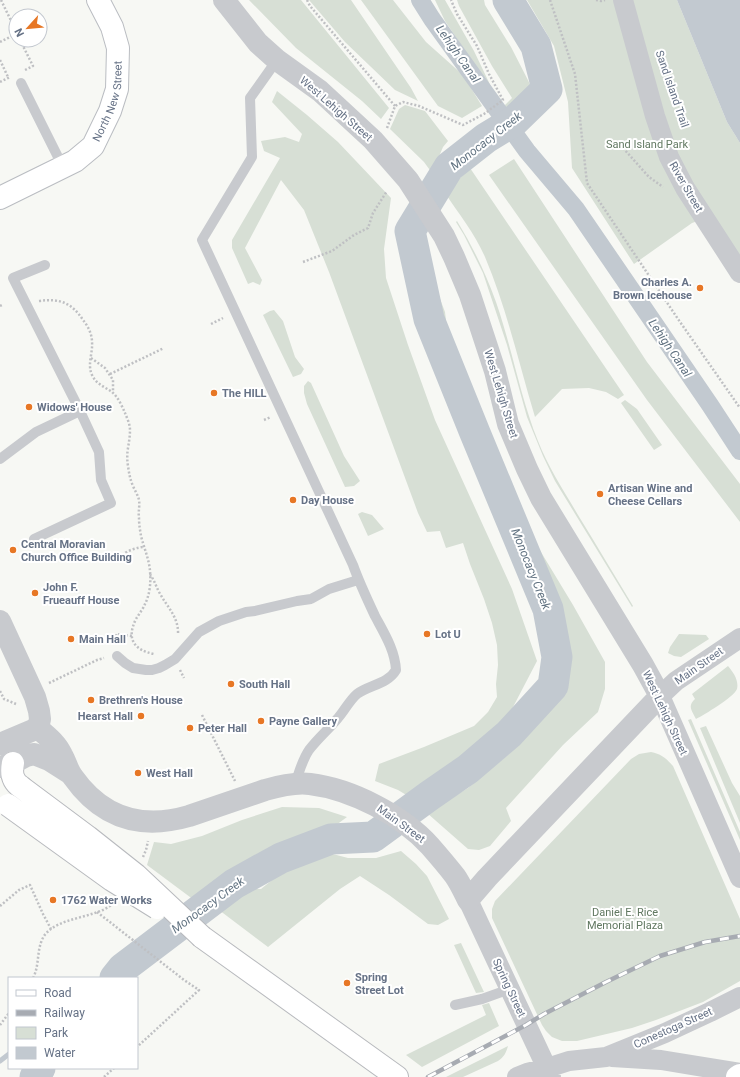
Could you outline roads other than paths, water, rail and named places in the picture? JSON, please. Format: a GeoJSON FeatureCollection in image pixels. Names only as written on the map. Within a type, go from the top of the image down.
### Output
{"type":"FeatureCollection","features":[{"type":"Feature","properties":{"kind":"main road","name":"North New Street"},"geometry":{"type":"LineString","coordinates":[[0,198],[75,161],[93,146],[110,111],[117,89],[118,48],[112,27],[98,0]]}},
{"type":"Feature","properties":{"kind":"main road"},"geometry":{"type":"LineString","coordinates":[[6,765],[12,769],[12,776],[16,783],[136,876],[202,937]]}},
{"type":"Feature","properties":{"kind":"main road"},"geometry":{"type":"LineString","coordinates":[[4,801],[112,880],[202,937],[397,1077]]}},
{"type":"Feature","properties":{"kind":"main road"},"geometry":{"type":"LineString","coordinates":[[737,1077],[740,1074]]}},
{"type":"Feature","properties":{"kind":"street","name":"West Lehigh Street"},"geometry":{"type":"LineString","coordinates":[[224,0],[258,43],[277,60],[320,91],[373,140],[408,180],[444,236],[470,295],[495,371],[508,424],[527,469],[541,498],[639,658],[660,696],[740,878]]}},
{"type":"Feature","properties":{"kind":"street","name":"River Street"},"geometry":{"type":"LineString","coordinates":[[623,0],[655,116],[669,157],[684,188],[740,273]]}},
{"type":"Feature","properties":{"kind":"street"},"geometry":{"type":"LineString","coordinates":[[0,621],[35,697],[40,719],[38,728],[0,744]]}},
{"type":"Feature","properties":{"kind":"street","name":"Main Street"},"geometry":{"type":"LineString","coordinates":[[38,728],[53,741],[72,775],[95,801],[108,811],[130,819],[150,822],[182,818],[265,790],[294,784],[310,784],[339,790],[386,811],[422,838],[455,876],[468,900],[487,878],[660,696],[676,681],[740,638]]}},
{"type":"Feature","properties":{"kind":"street","name":"Main Street"},"geometry":{"type":"LineString","coordinates":[[6,765],[34,754],[49,760],[72,775]]}},
{"type":"Feature","properties":{"kind":"street","name":"Spring Street"},"geometry":{"type":"LineString","coordinates":[[468,900],[549,1073]]}},
{"type":"Feature","properties":{"kind":"street","name":"Conestoga Street"},"geometry":{"type":"LineString","coordinates":[[606,1057],[665,1033],[740,997]]}},
{"type":"Feature","properties":{"kind":"street","name":"Conestoga Street"},"geometry":{"type":"LineString","coordinates":[[517,1077],[527,1073],[549,1073],[569,1061],[606,1057],[661,1060],[740,1074]]}},
{"type":"Feature","properties":{"kind":"lane"},"geometry":{"type":"LineString","coordinates":[[277,60],[250,98],[252,157],[202,240],[388,642],[394,658],[396,670],[393,675],[382,683],[363,690],[350,700],[339,717],[309,750],[294,784]]}},
{"type":"Feature","properties":{"kind":"lane"},"geometry":{"type":"LineString","coordinates":[[21,83],[62,167]]}},
{"type":"Feature","properties":{"kind":"lane"},"geometry":{"type":"LineString","coordinates":[[34,539],[111,502],[101,480],[99,452],[13,278],[45,265]]}},
{"type":"Feature","properties":{"kind":"lane"},"geometry":{"type":"LineString","coordinates":[[0,458],[36,432],[80,411]]}},
{"type":"Feature","properties":{"kind":"lane"},"geometry":{"type":"LineString","coordinates":[[117,656],[133,668],[152,670],[159,668],[174,659],[199,632],[219,622],[246,612],[311,599],[329,589],[358,580]]}},
{"type":"Feature","properties":{"kind":"lane"},"geometry":{"type":"LineString","coordinates":[[455,1005],[482,999],[510,989]]}},
{"type":"Feature","properties":{"kind":"water"},"geometry":{"type":"Polygon","coordinates":[[[677,0],[740,0],[740,143],[727,122],[677,0]]]}},
{"type":"Feature","properties":{"kind":"waterway","name":"Lehigh Canal"},"geometry":{"type":"LineString","coordinates":[[420,0],[527,151],[576,209],[740,451]]}},
{"type":"Feature","properties":{"kind":"waterway","name":"Monocacy Creek"},"geometry":{"type":"LineString","coordinates":[[116,977],[123,968],[234,884],[281,858],[331,839],[373,837],[468,769],[509,734],[553,686],[557,657],[548,609],[429,319],[410,231],[449,167],[486,138],[514,121],[547,89],[536,46],[508,0]]}},
{"type":"Feature","properties":{"kind":"waterway"},"geometry":{"type":"LineString","coordinates":[[0,1061],[8,1055]]}},
{"type":"Feature","properties":{"kind":"waterway","name":"Monocacy Creek"},"geometry":{"type":"LineString","coordinates":[[35,1077],[39,1069]]}},
{"type":"Feature","properties":{"kind":"railway"},"geometry":{"type":"LineString","coordinates":[[428,1077],[544,1014],[660,956],[705,942],[740,936]]}},
{"type":"Feature","properties":{"kind":"place","name":"Charles A. Brown Icehouse"},"geometry":{"type":"Point","coordinates":[700,288]}},
{"type":"Feature","properties":{"kind":"place","name":"The HILL"},"geometry":{"type":"Point","coordinates":[214,393]}},
{"type":"Feature","properties":{"kind":"place","name":"Widows' House"},"geometry":{"type":"Point","coordinates":[29,407]}},
{"type":"Feature","properties":{"kind":"place","name":"Artisan Wine and Cheese Cellars"},"geometry":{"type":"Point","coordinates":[600,494]}},
{"type":"Feature","properties":{"kind":"place","name":"Day House"},"geometry":{"type":"Point","coordinates":[293,500]}},
{"type":"Feature","properties":{"kind":"place","name":"Central Moravian Church Office Building"},"geometry":{"type":"Point","coordinates":[13,550]}},
{"type":"Feature","properties":{"kind":"place","name":"John F. Frueauff House"},"geometry":{"type":"Point","coordinates":[35,593]}},
{"type":"Feature","properties":{"kind":"place","name":"Lot U"},"geometry":{"type":"Point","coordinates":[427,634]}},
{"type":"Feature","properties":{"kind":"place","name":"Main Hall"},"geometry":{"type":"Point","coordinates":[71,639]}},
{"type":"Feature","properties":{"kind":"place","name":"South Hall"},"geometry":{"type":"Point","coordinates":[231,684]}},
{"type":"Feature","properties":{"kind":"place","name":"Brethren's House"},"geometry":{"type":"Point","coordinates":[91,700]}},
{"type":"Feature","properties":{"kind":"place","name":"Hearst Hall"},"geometry":{"type":"Point","coordinates":[141,716]}},
{"type":"Feature","properties":{"kind":"place","name":"Payne Gallery"},"geometry":{"type":"Point","coordinates":[261,721]}},
{"type":"Feature","properties":{"kind":"place","name":"Peter Hall"},"geometry":{"type":"Point","coordinates":[190,728]}},
{"type":"Feature","properties":{"kind":"place","name":"West Hall"},"geometry":{"type":"Point","coordinates":[138,773]}},
{"type":"Feature","properties":{"kind":"place","name":"1762 Water Works"},"geometry":{"type":"Point","coordinates":[53,900]}},
{"type":"Feature","properties":{"kind":"place","name":"Spring Street Lot"},"geometry":{"type":"Point","coordinates":[347,983]}},
{"type":"Feature","properties":{"kind":"park label","name":"Sand Island Park"},"geometry":{"type":"Point","coordinates":[647,144]}},
{"type":"Feature","properties":{"kind":"park label","name":"Daniel E. Rice Memorial Plaza"},"geometry":{"type":"Point","coordinates":[625,918]}}]}
